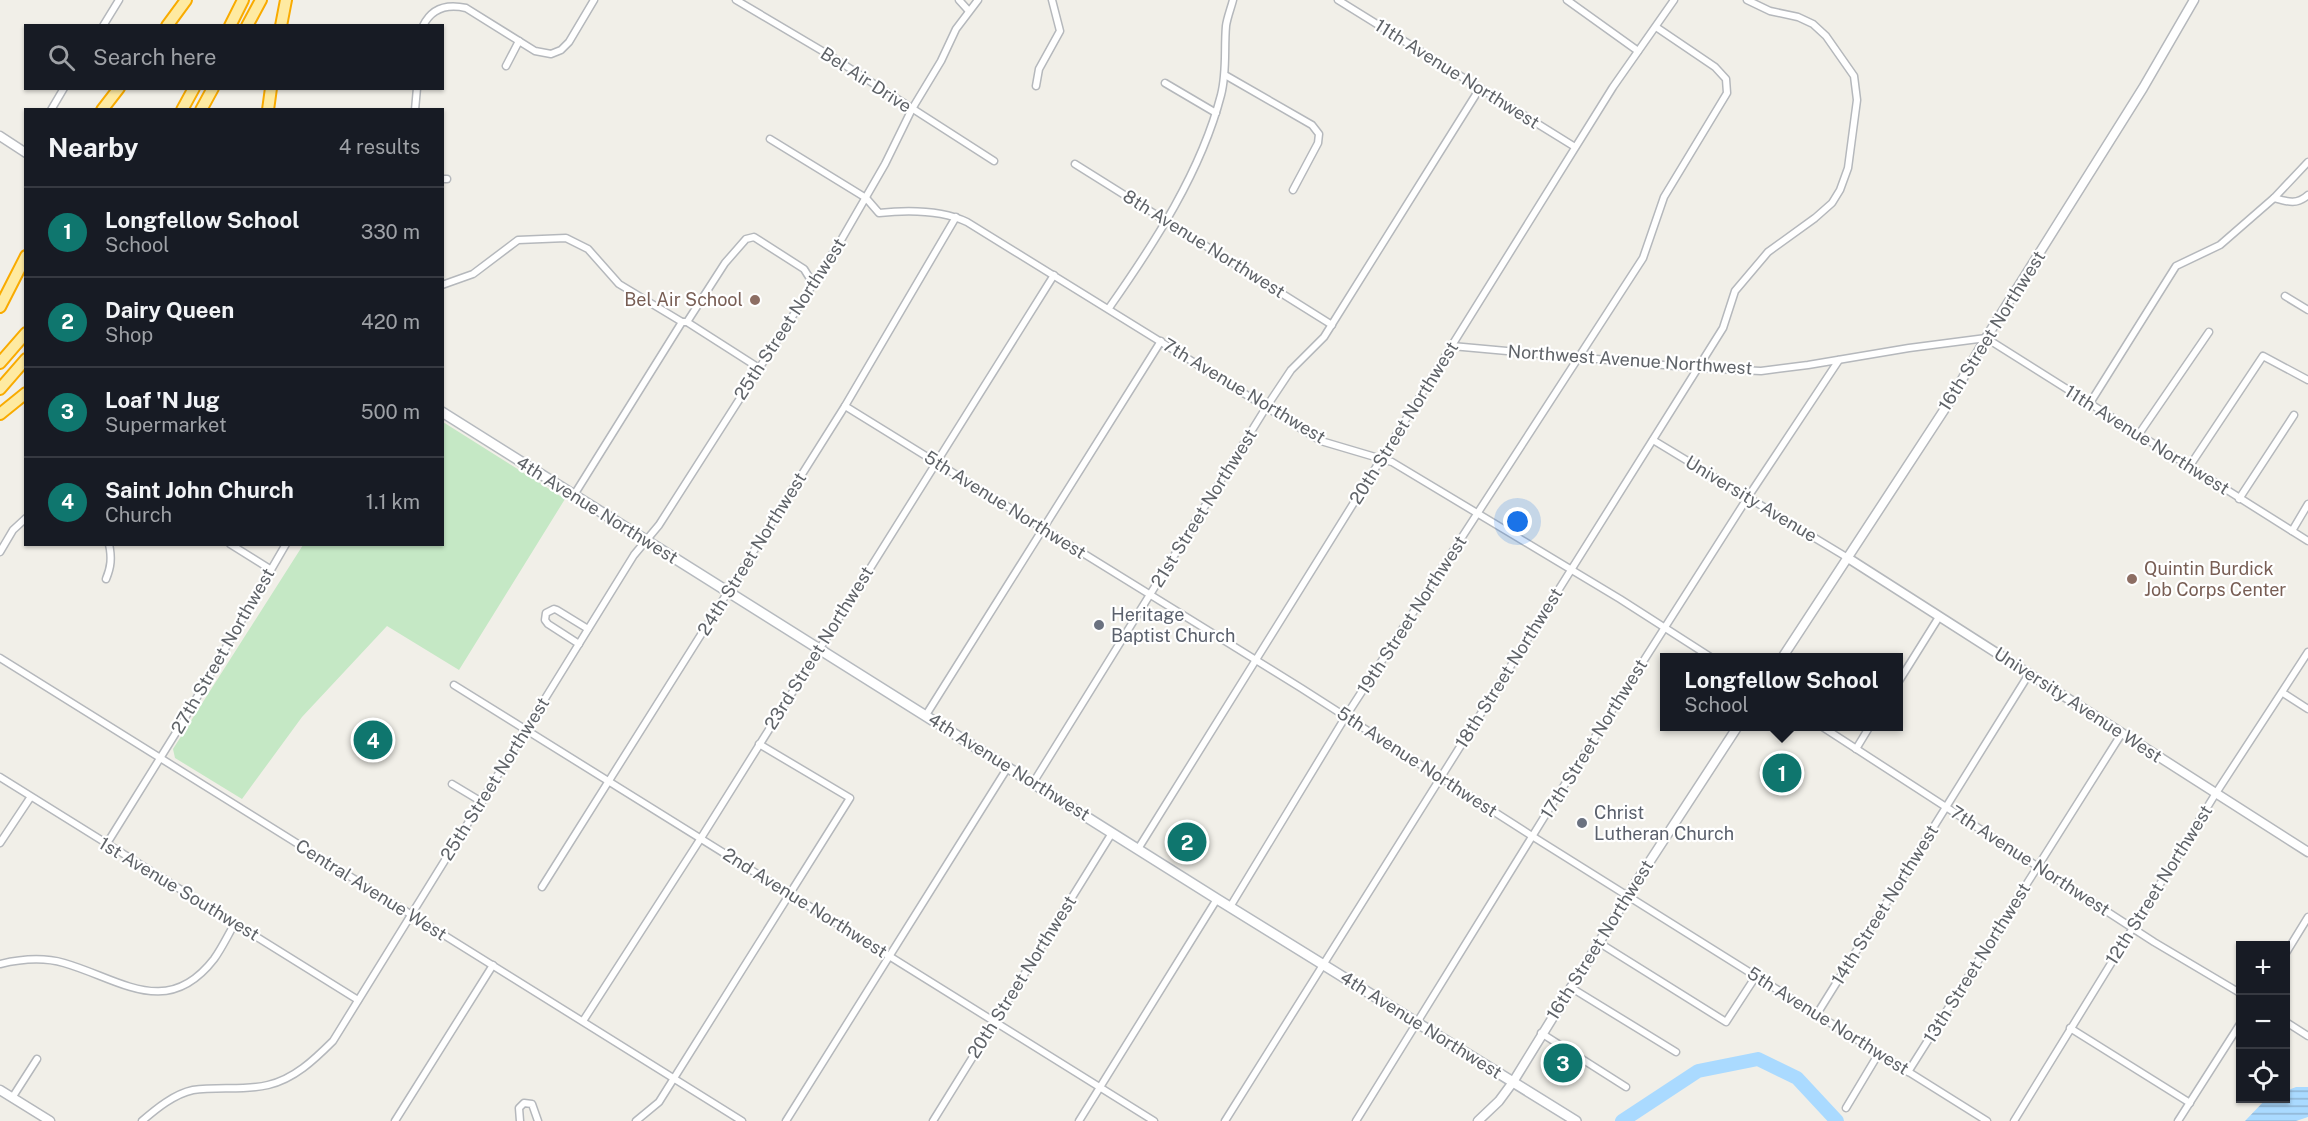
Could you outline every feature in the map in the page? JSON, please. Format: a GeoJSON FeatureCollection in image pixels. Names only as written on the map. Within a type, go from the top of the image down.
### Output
{"type":"FeatureCollection","features":[{"type":"Feature","properties":{"kind":"highway"},"geometry":{"type":"LineString","coordinates":[[168,24],[186,0]]}},
{"type":"Feature","properties":{"kind":"highway"},"geometry":{"type":"LineString","coordinates":[[231,24],[243,0]]}},
{"type":"Feature","properties":{"kind":"highway"},"geometry":{"type":"LineString","coordinates":[[248,24],[261,0]]}},
{"type":"Feature","properties":{"kind":"highway"},"geometry":{"type":"LineString","coordinates":[[281,24],[286,0]]}},
{"type":"Feature","properties":{"kind":"highway"},"geometry":{"type":"LineString","coordinates":[[104,108],[117,90]]}},
{"type":"Feature","properties":{"kind":"highway"},"geometry":{"type":"LineString","coordinates":[[183,108],[193,90]]}},
{"type":"Feature","properties":{"kind":"highway"},"geometry":{"type":"LineString","coordinates":[[202,108],[212,90]]}},
{"type":"Feature","properties":{"kind":"highway"},"geometry":{"type":"LineString","coordinates":[[268,108],[271,90]]}},
{"type":"Feature","properties":{"kind":"highway"},"geometry":{"type":"LineString","coordinates":[[0,307],[24,260]]}},
{"type":"Feature","properties":{"kind":"highway"},"geometry":{"type":"LineString","coordinates":[[0,363],[24,335]]}},
{"type":"Feature","properties":{"kind":"highway"},"geometry":{"type":"LineString","coordinates":[[0,388],[24,361]]}},
{"type":"Feature","properties":{"kind":"highway"},"geometry":{"type":"LineString","coordinates":[[0,414],[24,395]]}},
{"type":"Feature","properties":{"kind":"main road","name":"4th Avenue Northwest"},"geometry":{"type":"LineString","coordinates":[[444,413],[1217,899],[1576,1121]]}},
{"type":"Feature","properties":{"kind":"street"},"geometry":{"type":"LineString","coordinates":[[105,24],[119,0]]}},
{"type":"Feature","properties":{"kind":"street"},"geometry":{"type":"LineString","coordinates":[[425,24],[439,8],[453,5],[466,8],[519,41],[544,54],[552,54],[561,50],[569,42],[594,0]]}},
{"type":"Feature","properties":{"kind":"street","name":"Bel Air Drive"},"geometry":{"type":"LineString","coordinates":[[736,0],[829,55],[994,161]]}},
{"type":"Feature","properties":{"kind":"street"},"geometry":{"type":"LineString","coordinates":[[959,0],[968,10]]}},
{"type":"Feature","properties":{"kind":"street","name":"25th Street Northwest"},"geometry":{"type":"LineString","coordinates":[[142,1121],[171,1100],[193,1090],[268,1085],[292,1076],[315,1059],[333,1041],[634,555],[659,525],[814,285],[866,198],[912,109],[941,61],[956,29],[968,10],[978,0]]}},
{"type":"Feature","properties":{"kind":"street"},"geometry":{"type":"LineString","coordinates":[[1036,87],[1039,69],[1060,31],[1052,0]]}},
{"type":"Feature","properties":{"kind":"street"},"geometry":{"type":"LineString","coordinates":[[1109,308],[1166,220],[1194,169],[1216,113],[1225,75],[1226,24],[1233,0]]}},
{"type":"Feature","properties":{"kind":"street","name":"11th Avenue Northwest"},"geometry":{"type":"LineString","coordinates":[[1338,0],[1575,147]]}},
{"type":"Feature","properties":{"kind":"street"},"geometry":{"type":"LineString","coordinates":[[1567,0],[1638,51]]}},
{"type":"Feature","properties":{"kind":"street","name":"20th Street Northwest"},"geometry":{"type":"LineString","coordinates":[[1138,849],[1575,147],[1674,0]]}},
{"type":"Feature","properties":{"kind":"street","name":"18th Street Northwest"},"geometry":{"type":"LineString","coordinates":[[1225,1121],[1723,328],[1735,291],[1768,252],[1815,218],[1832,202],[1840,190],[1848,168],[1857,100],[1854,76],[1826,36],[1813,24],[1798,17],[1770,11],[1747,0]]}},
{"type":"Feature","properties":{"kind":"street","name":"16th Street Northwest"},"geometry":{"type":"LineString","coordinates":[[1785,653],[1948,404],[1986,338],[2143,88],[2194,0]]}},
{"type":"Feature","properties":{"kind":"street","name":"19th Street Northwest"},"geometry":{"type":"LineString","coordinates":[[1230,907],[1346,716],[1643,258],[1664,197],[1727,93],[1726,79],[1715,67],[1656,27]]}},
{"type":"Feature","properties":{"kind":"street"},"geometry":{"type":"LineString","coordinates":[[506,66],[519,41]]}},
{"type":"Feature","properties":{"kind":"street"},"geometry":{"type":"LineString","coordinates":[[1225,75],[1312,125],[1319,134],[1318,143],[1293,190]]}},
{"type":"Feature","properties":{"kind":"street"},"geometry":{"type":"LineString","coordinates":[[1165,83],[1216,113]]}},
{"type":"Feature","properties":{"kind":"street","name":"21st Street Northwest"},"geometry":{"type":"LineString","coordinates":[[1033,783],[1267,406],[1291,370],[1324,337],[1480,88]]}},
{"type":"Feature","properties":{"kind":"street"},"geometry":{"type":"LineString","coordinates":[[52,108],[63,90]]}},
{"type":"Feature","properties":{"kind":"street"},"geometry":{"type":"LineString","coordinates":[[415,108],[417,90]]}},
{"type":"Feature","properties":{"kind":"street"},"geometry":{"type":"LineString","coordinates":[[0,136],[24,150]]}},
{"type":"Feature","properties":{"kind":"street","name":"7th Avenue Northwest"},"geometry":{"type":"LineString","coordinates":[[770,139],[866,198],[879,213],[913,212],[956,217],[1109,308],[1321,441],[1382,458],[1427,481],[1706,653]]}},
{"type":"Feature","properties":{"kind":"street"},"geometry":{"type":"LineString","coordinates":[[2090,403],[2176,266],[2220,245],[2274,198],[2308,162]]}},
{"type":"Feature","properties":{"kind":"street","name":"8th Avenue Northwest"},"geometry":{"type":"LineString","coordinates":[[1076,164],[1332,325]]}},
{"type":"Feature","properties":{"kind":"street"},"geometry":{"type":"LineString","coordinates":[[2274,198],[2290,203],[2302,201],[2308,195]]}},
{"type":"Feature","properties":{"kind":"street","name":"24th Street Northwest"},"geometry":{"type":"LineString","coordinates":[[542,887],[845,406],[956,217]]}},
{"type":"Feature","properties":{"kind":"street"},"geometry":{"type":"LineString","coordinates":[[574,495],[685,322],[725,263],[746,239],[754,237],[804,269],[814,285]]}},
{"type":"Feature","properties":{"kind":"street"},"geometry":{"type":"LineString","coordinates":[[444,284],[473,274],[518,240],[566,238],[588,249],[619,284],[759,368]]}},
{"type":"Feature","properties":{"kind":"street","name":"23rd Street Northwest"},"geometry":{"type":"LineString","coordinates":[[583,1021],[1054,275]]}},
{"type":"Feature","properties":{"kind":"street"},"geometry":{"type":"LineString","coordinates":[[2285,296],[2308,310]]}},
{"type":"Feature","properties":{"kind":"street"},"geometry":{"type":"LineString","coordinates":[[2139,435],[2209,332]]}},
{"type":"Feature","properties":{"kind":"street","name":"11th Avenue Northwest"},"geometry":{"type":"LineString","coordinates":[[1986,338],[2308,541]]}},
{"type":"Feature","properties":{"kind":"street","name":"Northwest Avenue Northwest"},"geometry":{"type":"LineString","coordinates":[[1452,346],[1697,368],[1761,371],[1986,338]]}},
{"type":"Feature","properties":{"kind":"street"},"geometry":{"type":"LineString","coordinates":[[926,715],[1161,340]]}},
{"type":"Feature","properties":{"kind":"street"},"geometry":{"type":"LineString","coordinates":[[2189,467],[2263,356],[2308,380]]}},
{"type":"Feature","properties":{"kind":"street","name":"17th Street Northwest"},"geometry":{"type":"LineString","coordinates":[[1356,1121],[1748,497],[1839,360]]}},
{"type":"Feature","properties":{"kind":"street","name":"5th Avenue Northwest"},"geometry":{"type":"LineString","coordinates":[[845,406],[1346,716],[1987,1121]]}},
{"type":"Feature","properties":{"kind":"street"},"geometry":{"type":"LineString","coordinates":[[2239,499],[2294,416]]}},
{"type":"Feature","properties":{"kind":"street","name":"University Avenue"},"geometry":{"type":"LineString","coordinates":[[1653,440],[1848,558]]}},
{"type":"Feature","properties":{"kind":"street"},"geometry":{"type":"LineString","coordinates":[[2292,531],[2308,504]]}},
{"type":"Feature","properties":{"kind":"street"},"geometry":{"type":"LineString","coordinates":[[0,552],[13,530],[24,520]]}},
{"type":"Feature","properties":{"kind":"street"},"geometry":{"type":"LineString","coordinates":[[106,579],[112,555],[110,546]]}},
{"type":"Feature","properties":{"kind":"street"},"geometry":{"type":"LineString","coordinates":[[233,546],[270,569]]}},
{"type":"Feature","properties":{"kind":"street","name":"27th Street Northwest"},"geometry":{"type":"LineString","coordinates":[[106,845],[161,758],[285,546]]}},
{"type":"Feature","properties":{"kind":"street","name":"University Avenue West"},"geometry":{"type":"LineString","coordinates":[[1848,558],[2308,852]]}},
{"type":"Feature","properties":{"kind":"street"},"geometry":{"type":"LineString","coordinates":[[579,644],[548,624],[545,620],[546,613],[554,609],[558,610],[588,629]]}},
{"type":"Feature","properties":{"kind":"street"},"geometry":{"type":"LineString","coordinates":[[1903,675],[1939,617]]}},
{"type":"Feature","properties":{"kind":"street","name":"12th Street Northwest"},"geometry":{"type":"LineString","coordinates":[[2014,1121],[2216,793],[2308,652]]}},
{"type":"Feature","properties":{"kind":"street","name":"Central Avenue West"},"geometry":{"type":"LineString","coordinates":[[0,658],[742,1121]]}},
{"type":"Feature","properties":{"kind":"street","name":"14th Street Northwest"},"geometry":{"type":"LineString","coordinates":[[1816,1014],[2029,674]]}},
{"type":"Feature","properties":{"kind":"street","name":"2nd Avenue Northwest"},"geometry":{"type":"LineString","coordinates":[[454,685],[1154,1121]]}},
{"type":"Feature","properties":{"kind":"street"},"geometry":{"type":"LineString","coordinates":[[2283,693],[2308,709]]}},
{"type":"Feature","properties":{"kind":"street","name":"16th Street Northwest"},"geometry":{"type":"LineString","coordinates":[[1478,1121],[1499,1101],[1513,1082],[1598,942],[1735,731]]}},
{"type":"Feature","properties":{"kind":"street","name":"7th Avenue Northwest"},"geometry":{"type":"LineString","coordinates":[[1829,731],[2132,927],[2236,990]]}},
{"type":"Feature","properties":{"kind":"street"},"geometry":{"type":"LineString","coordinates":[[1856,749],[1867,731]]}},
{"type":"Feature","properties":{"kind":"street","name":"13th Street Northwest"},"geometry":{"type":"LineString","coordinates":[[1908,1072],[2122,733]]}},
{"type":"Feature","properties":{"kind":"street"},"geometry":{"type":"LineString","coordinates":[[636,1121],[659,1102],[850,798],[759,744]]}},
{"type":"Feature","properties":{"kind":"street"},"geometry":{"type":"LineString","coordinates":[[786,1121],[1008,767]]}},
{"type":"Feature","properties":{"kind":"street","name":"1st Avenue Southwest"},"geometry":{"type":"LineString","coordinates":[[0,777],[30,798],[358,1000]]}},
{"type":"Feature","properties":{"kind":"street"},"geometry":{"type":"LineString","coordinates":[[452,784],[482,802]]}},
{"type":"Feature","properties":{"kind":"street"},"geometry":{"type":"LineString","coordinates":[[0,843],[30,798]]}},
{"type":"Feature","properties":{"kind":"street","name":"20th Street Northwest"},"geometry":{"type":"LineString","coordinates":[[933,1121],[1112,833]]}},
{"type":"Feature","properties":{"kind":"street"},"geometry":{"type":"LineString","coordinates":[[1079,1121],[1217,899]]}},
{"type":"Feature","properties":{"kind":"street"},"geometry":{"type":"LineString","coordinates":[[2290,946],[2308,917]]}},
{"type":"Feature","properties":{"kind":"street"},"geometry":{"type":"LineString","coordinates":[[0,964],[41,959],[63,963],[132,988],[158,993],[173,990],[199,976],[215,958],[235,923]]}},
{"type":"Feature","properties":{"kind":"street"},"geometry":{"type":"LineString","coordinates":[[1598,942],[1726,1022],[1756,976]]}},
{"type":"Feature","properties":{"kind":"street"},"geometry":{"type":"LineString","coordinates":[[395,1121],[494,965]]}},
{"type":"Feature","properties":{"kind":"street"},"geometry":{"type":"LineString","coordinates":[[1570,987],[1676,1052]]}},
{"type":"Feature","properties":{"kind":"street"},"geometry":{"type":"LineString","coordinates":[[2290,1025],[2308,1036]]}},
{"type":"Feature","properties":{"kind":"street"},"geometry":{"type":"LineString","coordinates":[[2070,1028],[2190,1103]]}},
{"type":"Feature","properties":{"kind":"street"},"geometry":{"type":"LineString","coordinates":[[2178,1121],[2236,1032]]}},
{"type":"Feature","properties":{"kind":"street"},"geometry":{"type":"LineString","coordinates":[[1541,1033],[1626,1087]]}},
{"type":"Feature","properties":{"kind":"street"},"geometry":{"type":"LineString","coordinates":[[1846,1108],[1879,1053]]}},
{"type":"Feature","properties":{"kind":"street"},"geometry":{"type":"LineString","coordinates":[[12,1098],[36,1059]]}},
{"type":"Feature","properties":{"kind":"street"},"geometry":{"type":"LineString","coordinates":[[0,1090],[50,1121]]}},
{"type":"Feature","properties":{"kind":"street"},"geometry":{"type":"LineString","coordinates":[[520,1121],[519,1108],[524,1103],[532,1104],[538,1121]]}},
{"type":"Feature","properties":{"kind":"green space"},"geometry":{"type":"Polygon","coordinates":[[[444,423],[565,499],[459,670],[387,626],[302,717],[242,799],[175,758],[173,749],[302,546],[444,546],[444,423]]]}},
{"type":"Feature","properties":{"kind":"water"},"geometry":{"type":"Polygon","coordinates":[[[2308,1087],[2308,1117],[2296,1121],[2245,1121],[2262,1103],[2290,1103],[2290,1089],[2308,1087]]]}},
{"type":"Feature","properties":{"kind":"waterway"},"geometry":{"type":"LineString","coordinates":[[1622,1121],[1698,1071],[1758,1059],[1797,1078],[1837,1121]]}},
{"type":"Feature","properties":{"kind":"place","name":"Bel Air School"},"geometry":{"type":"Point","coordinates":[755,300]}},
{"type":"Feature","properties":{"kind":"place","name":"Quintin Burdick Job Corps Center"},"geometry":{"type":"Point","coordinates":[2132,579]}},
{"type":"Feature","properties":{"kind":"place","name":"Heritage Baptist Church"},"geometry":{"type":"Point","coordinates":[1099,625]}},
{"type":"Feature","properties":{"kind":"place","name":"Saint John Church"},"geometry":{"type":"Point","coordinates":[373,740]}},
{"type":"Feature","properties":{"kind":"place","name":"Longfellow School"},"geometry":{"type":"Point","coordinates":[1782,773]}},
{"type":"Feature","properties":{"kind":"place","name":"Christ Lutheran Church"},"geometry":{"type":"Point","coordinates":[1582,823]}},
{"type":"Feature","properties":{"kind":"place","name":"Dairy Queen"},"geometry":{"type":"Point","coordinates":[1187,842]}},
{"type":"Feature","properties":{"kind":"place","name":"Loaf 'N Jug"},"geometry":{"type":"Point","coordinates":[1563,1063]}}]}
